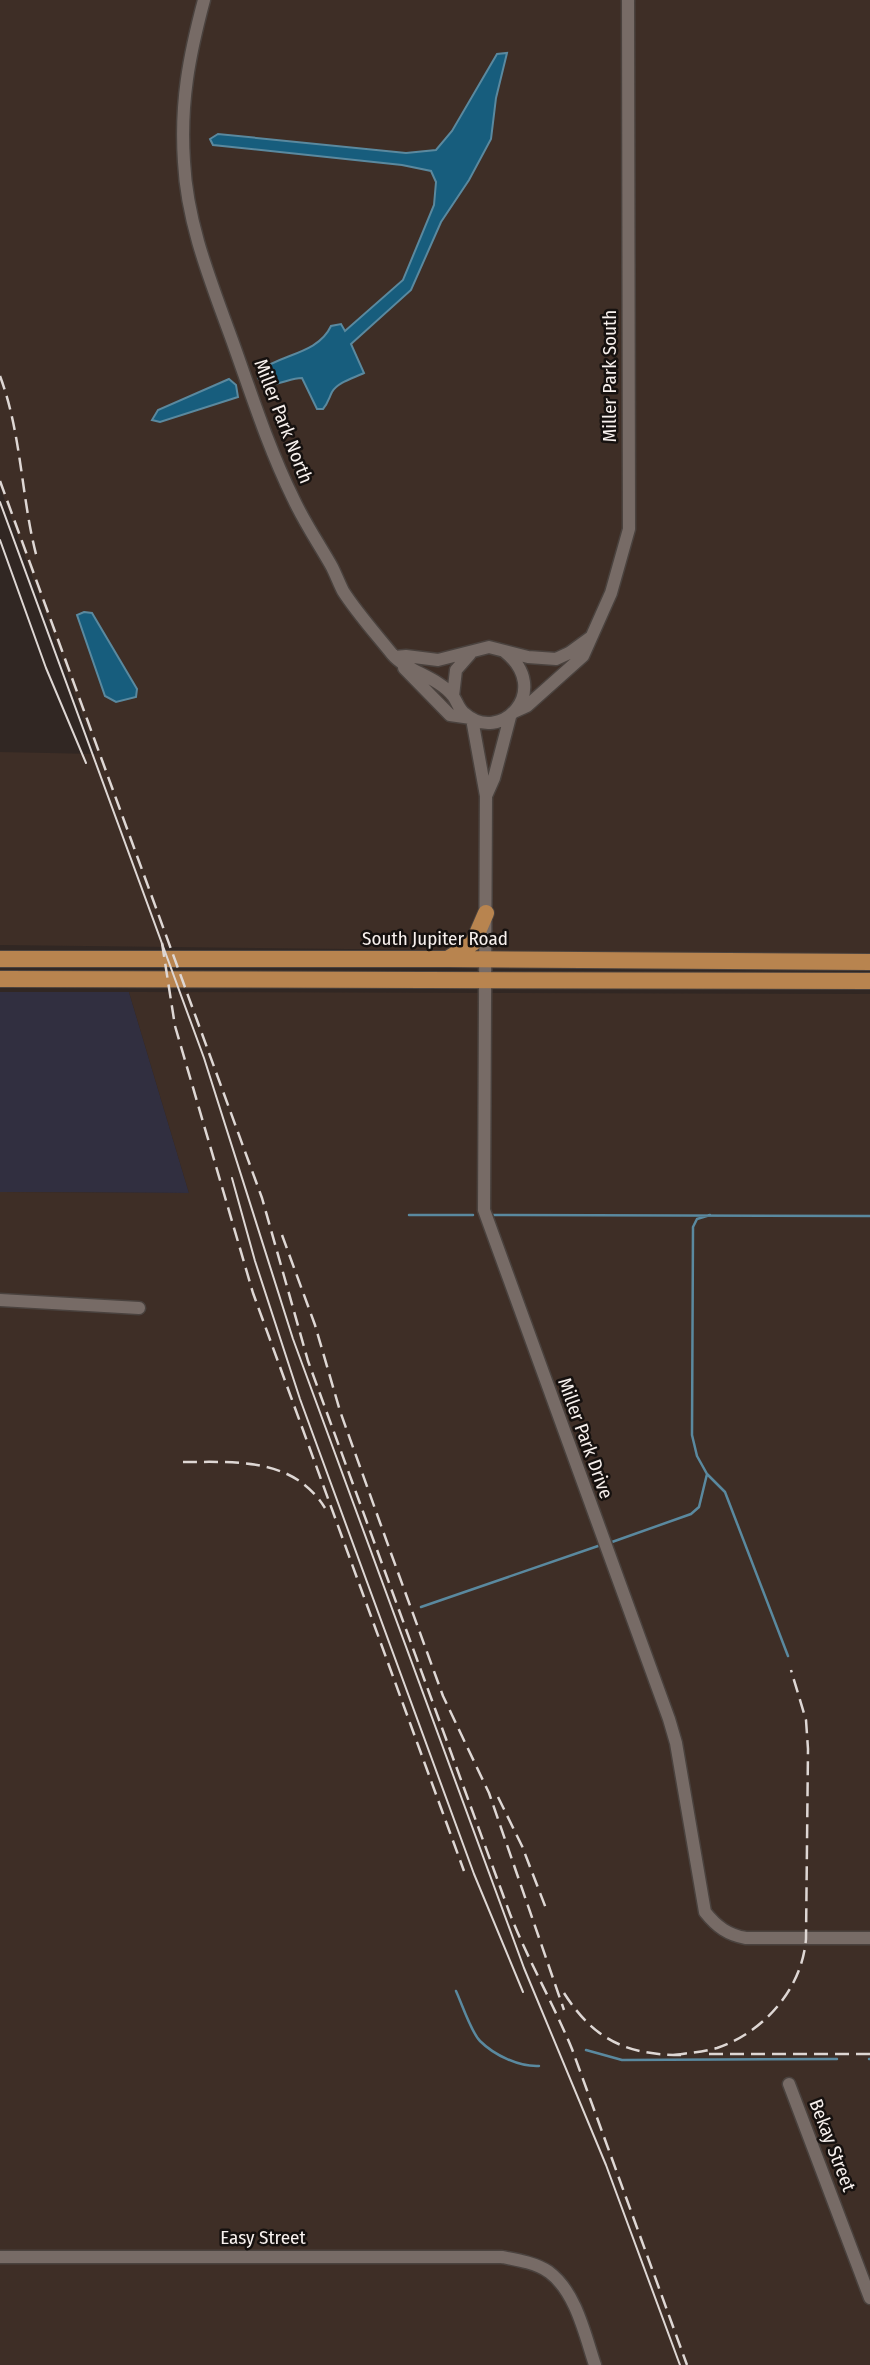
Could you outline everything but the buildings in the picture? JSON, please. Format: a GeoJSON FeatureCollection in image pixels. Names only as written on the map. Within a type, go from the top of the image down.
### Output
{"type":"FeatureCollection","features":[{"type":"Feature","properties":{"kind":"main road"},"geometry":{"type":"LineString","coordinates":[[448,958],[472,943],[486,913]]}},
{"type":"Feature","properties":{"kind":"main road","name":"South Jupiter Road"},"geometry":{"type":"LineString","coordinates":[[0,959],[448,958],[870,962]]}},
{"type":"Feature","properties":{"kind":"main road"},"geometry":{"type":"LineString","coordinates":[[36,959],[36,979]]}},
{"type":"Feature","properties":{"kind":"main road"},"geometry":{"type":"LineString","coordinates":[[303,979],[304,959]]}},
{"type":"Feature","properties":{"kind":"main road"},"geometry":{"type":"LineString","coordinates":[[713,961],[713,980]]}},
{"type":"Feature","properties":{"kind":"main road"},"geometry":{"type":"LineString","coordinates":[[0,979],[870,981]]}},
{"type":"Feature","properties":{"kind":"street","name":"Miller Park North"},"geometry":{"type":"LineString","coordinates":[[204,0],[189,57],[183,109],[184,163],[192,224],[259,416],[292,496],[344,592],[395,657],[453,696],[457,706],[471,719],[486,796]]}},
{"type":"Feature","properties":{"kind":"street","name":"Miller Park South"},"geometry":{"type":"LineString","coordinates":[[512,714],[527,706],[583,656],[611,593],[629,529],[628,0]]}},
{"type":"Feature","properties":{"kind":"street"},"geometry":{"type":"LineString","coordinates":[[395,657],[438,660],[489,647],[528,657],[556,659],[593,636]]}},
{"type":"Feature","properties":{"kind":"street"},"geometry":{"type":"LineString","coordinates":[[453,696],[456,670],[473,651]]}},
{"type":"Feature","properties":{"kind":"street"},"geometry":{"type":"LineString","coordinates":[[486,796],[494,779],[512,714],[523,698],[524,678],[515,660],[504,651]]}},
{"type":"Feature","properties":{"kind":"street"},"geometry":{"type":"LineString","coordinates":[[395,657],[450,715],[487,722],[512,714]]}},
{"type":"Feature","properties":{"kind":"street","name":"Miller Park Drive"},"geometry":{"type":"LineString","coordinates":[[486,796],[484,1210],[669,1719],[676,1743],[705,1912],[715,1925],[731,1935],[747,1938],[870,1938]]}},
{"type":"Feature","properties":{"kind":"street"},"geometry":{"type":"LineString","coordinates":[[0,1300],[139,1308]]}},
{"type":"Feature","properties":{"kind":"street","name":"Bekay Street"},"geometry":{"type":"LineString","coordinates":[[789,2084],[870,2298]]}},
{"type":"Feature","properties":{"kind":"street","name":"Easy Street"},"geometry":{"type":"LineString","coordinates":[[0,2257],[502,2257],[526,2261],[549,2272],[563,2287],[575,2309],[596,2365]]}},
{"type":"Feature","properties":{"kind":"shaded area"},"geometry":{"type":"Polygon","coordinates":[[[0,0],[870,0],[870,955],[0,945],[0,752],[96,754],[0,487],[0,0]]]}},
{"type":"Feature","properties":{"kind":"shaded area"},"geometry":{"type":"Polygon","coordinates":[[[0,992],[129,992],[189,1193],[0,1192],[0,992]]]}},
{"type":"Feature","properties":{"kind":"shaded area"},"geometry":{"type":"Polygon","coordinates":[[[129,992],[870,994],[870,2365],[0,2365],[0,1192],[189,1193],[129,992]]]}},
{"type":"Feature","properties":{"kind":"water"},"geometry":{"type":"Polygon","coordinates":[[[507,53],[496,98],[491,139],[469,180],[441,222],[411,290],[351,344],[364,373],[335,389],[323,409],[317,409],[302,378],[273,384],[263,382],[258,378],[259,371],[308,348],[325,335],[331,326],[341,324],[345,331],[403,280],[434,205],[436,182],[431,171],[402,165],[213,145],[210,139],[218,134],[406,153],[436,150],[452,131],[497,54],[507,53]]]}},
{"type":"Feature","properties":{"kind":"water"},"geometry":{"type":"Polygon","coordinates":[[[229,379],[236,385],[238,397],[160,422],[152,420],[158,410],[229,379]]]}},
{"type":"Feature","properties":{"kind":"water"},"geometry":{"type":"Polygon","coordinates":[[[92,613],[137,689],[136,697],[116,702],[105,696],[77,615],[92,613]]]}},
{"type":"Feature","properties":{"kind":"waterway"},"geometry":{"type":"LineString","coordinates":[[409,1215],[473,1215]]}},
{"type":"Feature","properties":{"kind":"waterway"},"geometry":{"type":"LineString","coordinates":[[493,1215],[870,1216]]}},
{"type":"Feature","properties":{"kind":"waterway"},"geometry":{"type":"LineString","coordinates":[[612,1542],[691,1514],[699,1507],[707,1474],[697,1456],[692,1435],[693,1227],[697,1219],[710,1215]]}},
{"type":"Feature","properties":{"kind":"waterway"},"geometry":{"type":"LineString","coordinates":[[707,1474],[725,1492],[788,1656]]}},
{"type":"Feature","properties":{"kind":"waterway"},"geometry":{"type":"LineString","coordinates":[[421,1607],[598,1546]]}},
{"type":"Feature","properties":{"kind":"waterway"},"geometry":{"type":"LineString","coordinates":[[456,1991],[480,2041],[507,2059],[539,2066]]}},
{"type":"Feature","properties":{"kind":"waterway"},"geometry":{"type":"LineString","coordinates":[[586,2050],[622,2060],[837,2059]]}},
{"type":"Feature","properties":{"kind":"tram line"},"geometry":{"type":"LineString","coordinates":[[0,502],[204,1058],[293,1339],[524,1968],[606,2165],[680,2365]]}},
{"type":"Feature","properties":{"kind":"tram line"},"geometry":{"type":"LineString","coordinates":[[0,540],[46,668],[86,763]]}},
{"type":"Feature","properties":{"kind":"tram line"},"geometry":{"type":"LineString","coordinates":[[232,1178],[255,1261],[300,1399],[474,1874],[523,1992]]}},
{"type":"Feature","properties":{"kind":"railway"},"geometry":{"type":"LineString","coordinates":[[0,376],[13,421],[37,558]]}},
{"type":"Feature","properties":{"kind":"railway"},"geometry":{"type":"LineString","coordinates":[[0,481],[262,1198],[308,1361],[510,1914],[572,2049],[687,2365]]}},
{"type":"Feature","properties":{"kind":"railway"},"geometry":{"type":"LineString","coordinates":[[162,943],[175,1026],[253,1293],[464,1871]]}},
{"type":"Feature","properties":{"kind":"railway"},"geometry":{"type":"LineString","coordinates":[[282,1235],[315,1325],[340,1411],[392,1556],[443,1696],[489,1793],[564,2010]]}},
{"type":"Feature","properties":{"kind":"railway"},"geometry":{"type":"LineString","coordinates":[[183,1462],[243,1463],[280,1471],[297,1479],[312,1491],[325,1508]]}},
{"type":"Feature","properties":{"kind":"railway"},"geometry":{"type":"LineString","coordinates":[[673,2055],[717,2048],[734,2041],[765,2020],[788,1991],[803,1957],[806,1939],[808,1749],[806,1720],[791,1670]]}},
{"type":"Feature","properties":{"kind":"railway"},"geometry":{"type":"LineString","coordinates":[[498,1797],[522,1846],[547,1911]]}},
{"type":"Feature","properties":{"kind":"railway"},"geometry":{"type":"LineString","coordinates":[[564,1993],[587,2023],[614,2042],[644,2052],[681,2055]]}},
{"type":"Feature","properties":{"kind":"railway"},"geometry":{"type":"LineString","coordinates":[[709,2054],[870,2054]]}}]}
